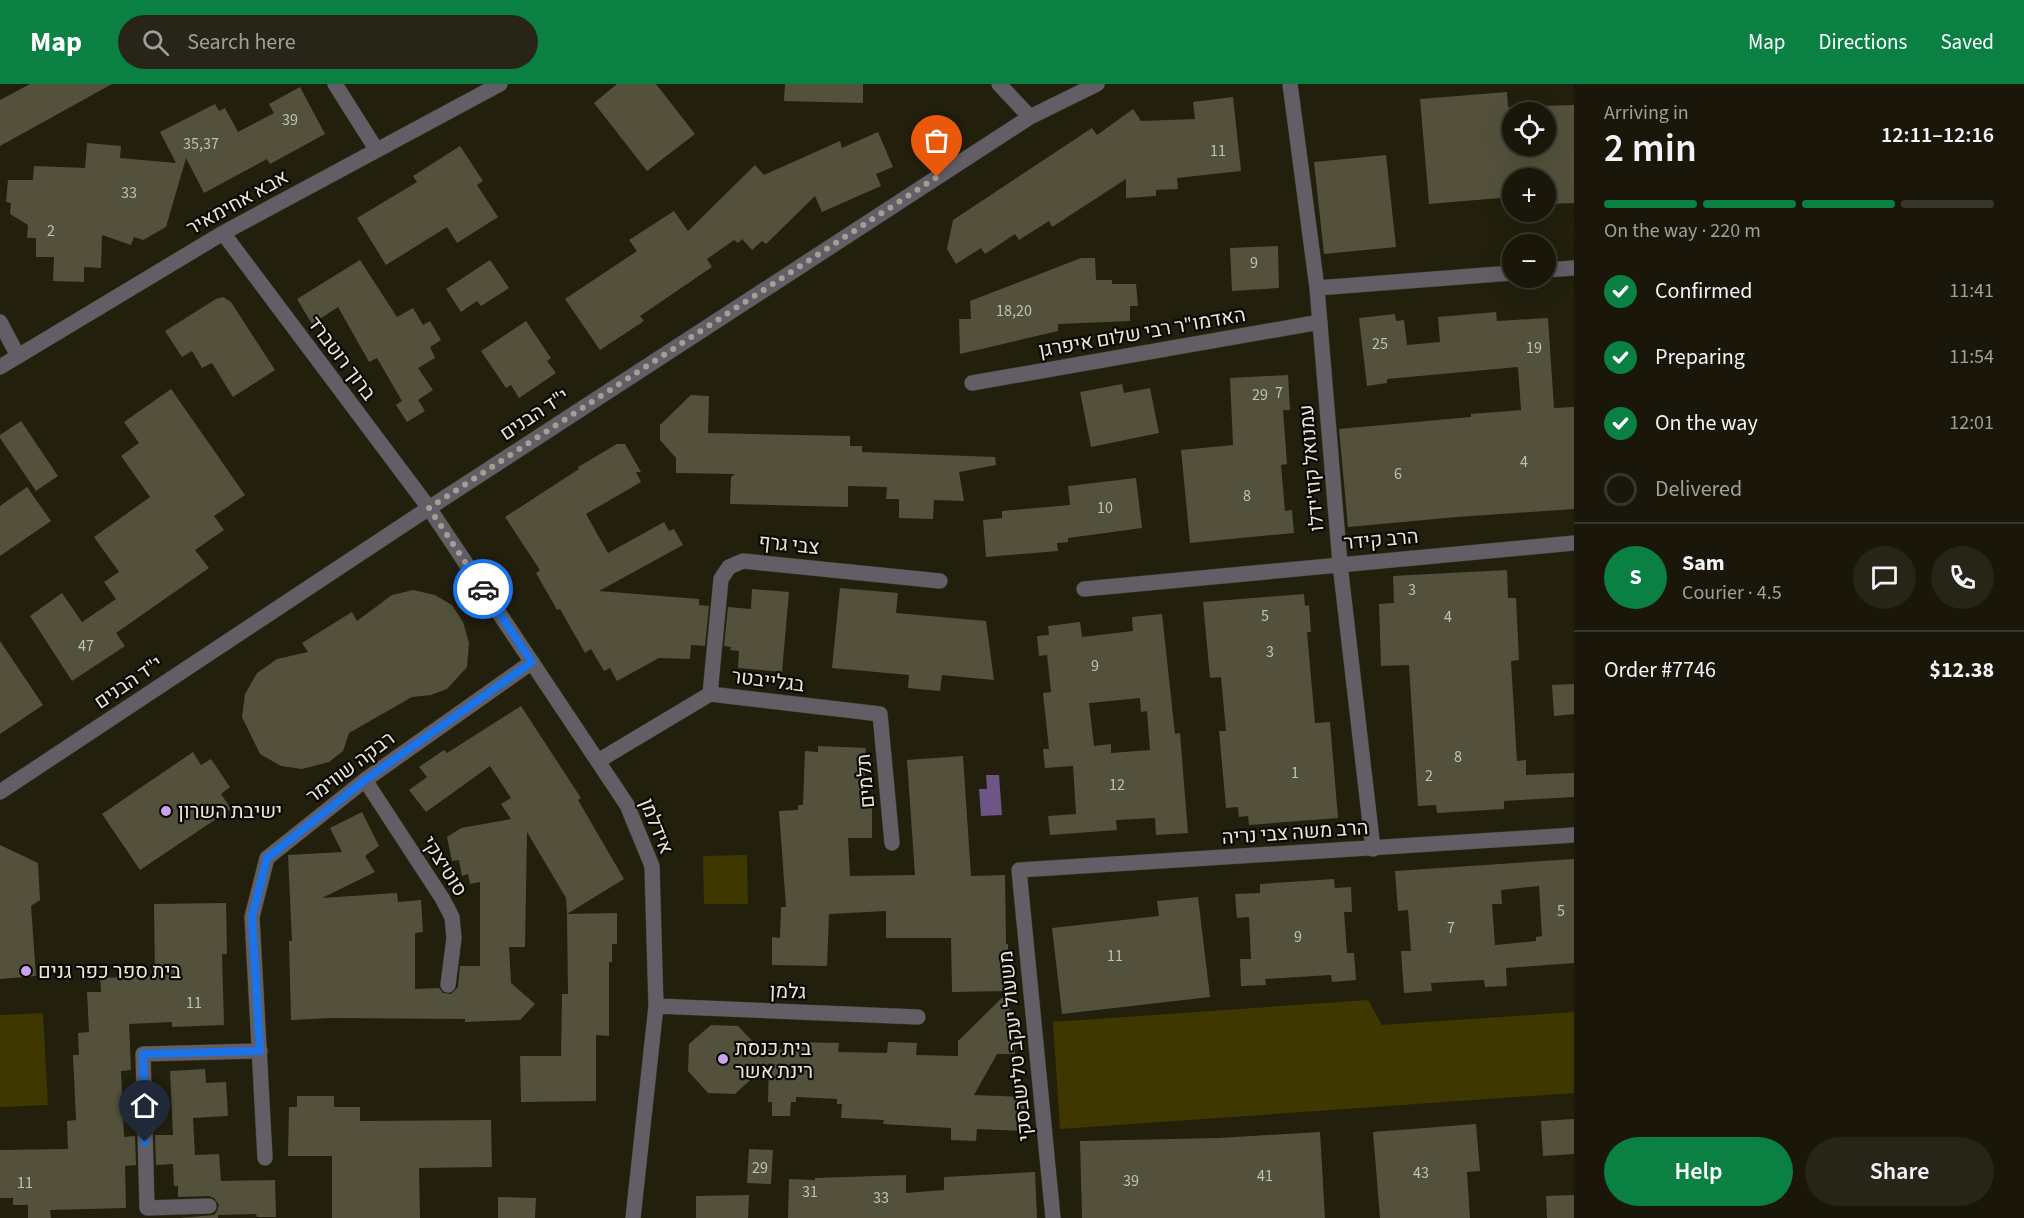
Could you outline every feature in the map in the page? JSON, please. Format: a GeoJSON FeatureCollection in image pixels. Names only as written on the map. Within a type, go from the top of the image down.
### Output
{"type":"FeatureCollection","features":[{"type":"Feature","properties":{"kind":"street"},"geometry":{"type":"LineString","coordinates":[[335,84],[376,150]]}},
{"type":"Feature","properties":{"kind":"street","name":"אבא אחימאיר"},"geometry":{"type":"LineString","coordinates":[[0,367],[222,233],[500,84]]}},
{"type":"Feature","properties":{"kind":"street"},"geometry":{"type":"LineString","coordinates":[[999,84],[1030,117]]}},
{"type":"Feature","properties":{"kind":"street","name":"י\"ד הבנים"},"geometry":{"type":"LineString","coordinates":[[0,792],[429,508],[1030,117],[1098,84]]}},
{"type":"Feature","properties":{"kind":"street","name":"עמנואל קוז'ידלו"},"geometry":{"type":"LineString","coordinates":[[1290,84],[1317,288],[1340,564],[1373,849]]}},
{"type":"Feature","properties":{"kind":"street","name":"ברוך רוטברד"},"geometry":{"type":"LineString","coordinates":[[222,233],[429,508]]}},
{"type":"Feature","properties":{"kind":"street"},"geometry":{"type":"LineString","coordinates":[[1556,269],[1574,268]]}},
{"type":"Feature","properties":{"kind":"street"},"geometry":{"type":"LineString","coordinates":[[1317,288],[1502,274]]}},
{"type":"Feature","properties":{"kind":"street"},"geometry":{"type":"LineString","coordinates":[[0,322],[18,356]]}},
{"type":"Feature","properties":{"kind":"street","name":"האדמו\"ר רבי שלום איפרגן"},"geometry":{"type":"LineString","coordinates":[[972,383],[1320,322]]}},
{"type":"Feature","properties":{"kind":"street","name":"אידלמן"},"geometry":{"type":"LineString","coordinates":[[429,508],[627,804],[652,866],[656,1006],[633,1218]]}},
{"type":"Feature","properties":{"kind":"street","name":"הרב קידר"},"geometry":{"type":"LineString","coordinates":[[1084,589],[1574,543]]}},
{"type":"Feature","properties":{"kind":"street","name":"צבי גרף"},"geometry":{"type":"LineString","coordinates":[[710,694],[721,579],[729,567],[744,561],[940,581]]}},
{"type":"Feature","properties":{"kind":"street","name":"רבקה שווימר"},"geometry":{"type":"LineString","coordinates":[[266,1158],[252,917],[267,858],[365,780],[532,662]]}},
{"type":"Feature","properties":{"kind":"street","name":"בגלייבטר"},"geometry":{"type":"LineString","coordinates":[[598,761],[710,694],[880,714]]}},
{"type":"Feature","properties":{"kind":"street","name":"תלמים"},"geometry":{"type":"LineString","coordinates":[[880,714],[892,843]]}},
{"type":"Feature","properties":{"kind":"street","name":"סוטיצקי"},"geometry":{"type":"LineString","coordinates":[[365,780],[452,917],[454,938],[448,985]]}},
{"type":"Feature","properties":{"kind":"street","name":"הרב משה צבי נריה"},"geometry":{"type":"LineString","coordinates":[[1018,870],[1574,835]]}},
{"type":"Feature","properties":{"kind":"street","name":"משעול יעקב טלישבסקי"},"geometry":{"type":"LineString","coordinates":[[1018,870],[1053,1218]]}},
{"type":"Feature","properties":{"kind":"street","name":"גלמן"},"geometry":{"type":"LineString","coordinates":[[656,1006],[918,1017]]}},
{"type":"Feature","properties":{"kind":"street"},"geometry":{"type":"LineString","coordinates":[[209,1206],[147,1208],[143,1054],[260,1051]]}},
{"type":"Feature","properties":{"kind":"shaded area"},"geometry":{"type":"Polygon","coordinates":[[[986,775],[999,775],[1002,815],[981,816],[979,789],[987,789],[986,775]]]}},
{"type":"Feature","properties":{"kind":"shaded area"},"geometry":{"type":"Polygon","coordinates":[[[747,855],[748,904],[704,904],[703,856],[747,855]]]}},
{"type":"Feature","properties":{"kind":"shaded area"},"geometry":{"type":"Polygon","coordinates":[[[1368,1000],[1382,1025],[1574,1012],[1574,1093],[1060,1129],[1053,1022],[1368,1000]]]}},
{"type":"Feature","properties":{"kind":"shaded area"},"geometry":{"type":"Polygon","coordinates":[[[43,1013],[48,1105],[0,1107],[0,1015],[43,1013]]]}},
{"type":"Feature","properties":{"kind":"building"},"geometry":{"type":"Polygon","coordinates":[[[30,84],[112,84],[0,146],[0,100],[30,84]]]}},
{"type":"Feature","properties":{"kind":"building"},"geometry":{"type":"Polygon","coordinates":[[[617,84],[656,84],[695,134],[647,171],[594,103],[617,84]]]}},
{"type":"Feature","properties":{"kind":"building"},"geometry":{"type":"Polygon","coordinates":[[[785,84],[863,84],[863,103],[784,101],[785,84]]]}},
{"type":"Feature","properties":{"kind":"building"},"geometry":{"type":"Polygon","coordinates":[[[300,87],[325,134],[270,164],[267,159],[204,193],[186,158],[166,227],[143,240],[134,237],[131,245],[102,235],[101,268],[84,267],[84,282],[53,281],[54,257],[36,257],[36,238],[27,238],[28,225],[10,214],[11,203],[6,202],[8,180],[33,180],[34,166],[85,168],[87,143],[121,146],[120,158],[176,163],[160,132],[215,104],[219,111],[225,108],[238,132],[274,113],[269,104],[300,87]]]}},
{"type":"Feature","properties":{"kind":"building"},"geometry":{"type":"Polygon","coordinates":[[[1507,92],[1508,102],[1502,102],[1502,156],[1556,156],[1556,106],[1574,105],[1574,203],[1556,204],[1556,168],[1502,168],[1502,198],[1429,204],[1420,99],[1507,92]]]}},
{"type":"Feature","properties":{"kind":"building"},"geometry":{"type":"Polygon","coordinates":[[[1233,97],[1241,171],[1177,178],[1178,189],[1156,190],[1156,196],[1126,198],[1126,179],[1052,227],[1049,221],[1019,240],[1015,234],[985,254],[981,248],[956,264],[947,249],[953,220],[1092,128],[1097,135],[1133,109],[1141,121],[1195,119],[1193,102],[1233,97]]]}},
{"type":"Feature","properties":{"kind":"building"},"geometry":{"type":"Polygon","coordinates":[[[878,132],[893,167],[876,174],[881,186],[822,212],[815,196],[766,244],[762,241],[752,250],[742,239],[738,243],[734,240],[707,259],[712,267],[640,316],[644,321],[600,350],[565,299],[637,251],[629,240],[674,211],[688,231],[755,165],[764,175],[840,141],[842,148],[878,132]]]}},
{"type":"Feature","properties":{"kind":"building"},"geometry":{"type":"Polygon","coordinates":[[[460,146],[483,181],[477,185],[498,217],[457,243],[447,227],[386,265],[357,218],[417,182],[413,176],[460,146]]]}},
{"type":"Feature","properties":{"kind":"building"},"geometry":{"type":"Polygon","coordinates":[[[1386,155],[1396,247],[1324,254],[1314,162],[1386,155]]]}},
{"type":"Feature","properties":{"kind":"building"},"geometry":{"type":"Polygon","coordinates":[[[1278,246],[1279,288],[1232,291],[1230,248],[1278,246]]]}},
{"type":"Feature","properties":{"kind":"building"},"geometry":{"type":"Polygon","coordinates":[[[1081,258],[1095,258],[1096,280],[1112,280],[1112,284],[1136,284],[1138,306],[1130,306],[1130,321],[1058,324],[1058,331],[960,354],[959,319],[971,319],[970,301],[1081,258]]]}},
{"type":"Feature","properties":{"kind":"building"},"geometry":{"type":"Polygon","coordinates":[[[360,260],[397,317],[413,308],[423,325],[430,321],[441,340],[430,347],[435,358],[418,368],[433,390],[418,400],[425,411],[407,422],[396,405],[402,401],[377,358],[369,362],[338,307],[312,324],[297,299],[360,260]]]}},
{"type":"Feature","properties":{"kind":"building"},"geometry":{"type":"Polygon","coordinates":[[[490,260],[509,288],[481,306],[477,301],[461,312],[446,289],[490,260]]]}},
{"type":"Feature","properties":{"kind":"building"},"geometry":{"type":"Polygon","coordinates":[[[223,297],[231,302],[275,370],[233,397],[212,363],[202,368],[192,351],[182,357],[165,331],[216,299],[223,297]]]}},
{"type":"Feature","properties":{"kind":"building"},"geometry":{"type":"Polygon","coordinates":[[[1496,312],[1497,321],[1548,318],[1554,408],[1574,407],[1574,509],[1348,527],[1339,429],[1521,410],[1518,367],[1387,379],[1387,383],[1367,386],[1359,318],[1395,314],[1396,321],[1404,320],[1407,345],[1440,342],[1438,317],[1496,312]]]}},
{"type":"Feature","properties":{"kind":"building"},"geometry":{"type":"Polygon","coordinates":[[[526,321],[551,358],[547,361],[556,373],[519,398],[511,385],[506,388],[481,351],[526,321]]]}},
{"type":"Feature","properties":{"kind":"building"},"geometry":{"type":"Polygon","coordinates":[[[1288,375],[1290,410],[1283,410],[1287,464],[1281,465],[1285,511],[1292,510],[1294,533],[1190,543],[1181,450],[1233,445],[1230,378],[1288,375]]]}},
{"type":"Feature","properties":{"kind":"building"},"geometry":{"type":"Polygon","coordinates":[[[1122,384],[1124,393],[1150,388],[1159,433],[1091,447],[1080,392],[1122,384]]]}},
{"type":"Feature","properties":{"kind":"building"},"geometry":{"type":"Polygon","coordinates":[[[171,389],[245,495],[214,516],[224,530],[195,550],[209,568],[116,633],[125,646],[72,681],[30,616],[62,593],[82,622],[116,599],[104,582],[119,572],[94,537],[150,497],[121,456],[139,443],[124,422],[171,389]]]}},
{"type":"Feature","properties":{"kind":"building"},"geometry":{"type":"Polygon","coordinates":[[[691,395],[709,396],[708,433],[850,436],[850,446],[862,446],[862,452],[995,457],[996,465],[959,472],[964,501],[934,500],[933,519],[899,518],[899,499],[886,499],[887,487],[848,486],[848,507],[730,504],[731,477],[735,474],[676,473],[676,458],[660,440],[660,425],[691,395]]]}},
{"type":"Feature","properties":{"kind":"building"},"geometry":{"type":"Polygon","coordinates":[[[21,421],[58,476],[36,491],[0,438],[0,435],[21,421]]]}},
{"type":"Feature","properties":{"kind":"building"},"geometry":{"type":"Polygon","coordinates":[[[617,444],[625,444],[641,472],[636,472],[641,482],[586,514],[608,553],[664,522],[669,531],[674,529],[683,545],[599,591],[699,599],[699,605],[709,606],[705,646],[691,645],[690,659],[659,658],[617,681],[610,668],[604,671],[591,649],[585,653],[536,573],[540,570],[505,517],[579,469],[578,467],[617,444]]]}},
{"type":"Feature","properties":{"kind":"building"},"geometry":{"type":"Polygon","coordinates":[[[1136,478],[1142,528],[1068,538],[1068,542],[1057,543],[1058,551],[986,557],[983,520],[1002,518],[1002,511],[1070,505],[1068,486],[1136,478]]]}},
{"type":"Feature","properties":{"kind":"building"},"geometry":{"type":"Polygon","coordinates":[[[27,487],[51,521],[0,556],[0,506],[27,487]]]}},
{"type":"Feature","properties":{"kind":"building"},"geometry":{"type":"Polygon","coordinates":[[[1507,570],[1508,598],[1516,598],[1519,660],[1511,661],[1517,761],[1526,760],[1526,775],[1574,773],[1574,797],[1504,801],[1504,809],[1437,813],[1436,805],[1418,806],[1409,665],[1381,666],[1379,604],[1394,603],[1393,576],[1507,570]]]}},
{"type":"Feature","properties":{"kind":"building"},"geometry":{"type":"Polygon","coordinates":[[[840,588],[898,593],[896,613],[986,621],[994,680],[942,675],[940,691],[908,688],[909,675],[832,668],[840,588]]]}},
{"type":"Feature","properties":{"kind":"building"},"geometry":{"type":"Polygon","coordinates":[[[752,589],[789,592],[782,672],[738,668],[739,651],[730,650],[731,647],[724,646],[728,607],[751,609],[752,589]]]}},
{"type":"Feature","properties":{"kind":"building"},"geometry":{"type":"Polygon","coordinates":[[[413,590],[435,595],[452,605],[463,622],[469,643],[467,667],[447,689],[431,695],[412,697],[349,733],[343,751],[329,762],[302,769],[281,766],[260,754],[242,717],[245,694],[257,673],[277,659],[308,652],[302,643],[352,612],[357,621],[392,595],[413,590]]]}},
{"type":"Feature","properties":{"kind":"building"},"geometry":{"type":"Polygon","coordinates":[[[1304,594],[1305,606],[1309,605],[1311,632],[1307,632],[1315,723],[1330,722],[1338,818],[1249,825],[1248,816],[1239,817],[1238,807],[1226,808],[1219,731],[1226,731],[1221,677],[1210,678],[1203,602],[1304,594]]]}},
{"type":"Feature","properties":{"kind":"building"},"geometry":{"type":"Polygon","coordinates":[[[1162,614],[1175,734],[1180,733],[1188,833],[1156,835],[1155,818],[1116,820],[1117,830],[1050,835],[1048,816],[1076,814],[1073,766],[1045,768],[1043,749],[1049,749],[1043,693],[1051,692],[1047,655],[1039,656],[1037,636],[1049,635],[1048,626],[1080,622],[1082,637],[1133,631],[1132,617],[1162,614]],[[1140,698],[1089,703],[1094,746],[1111,744],[1111,753],[1150,750],[1147,711],[1141,712],[1140,698]]]}},
{"type":"Feature","properties":{"kind":"building"},"geometry":{"type":"Polygon","coordinates":[[[0,641],[43,705],[0,734],[0,641]]]}},
{"type":"Feature","properties":{"kind":"building"},"geometry":{"type":"Polygon","coordinates":[[[1574,684],[1574,714],[1554,716],[1552,685],[1574,684]]]}},
{"type":"Feature","properties":{"kind":"building"},"geometry":{"type":"Polygon","coordinates":[[[521,706],[581,798],[578,800],[624,879],[567,914],[566,898],[527,832],[525,947],[509,947],[511,983],[535,1004],[520,1020],[465,1022],[465,1019],[331,1018],[291,1020],[289,941],[292,941],[288,855],[342,852],[330,828],[362,812],[379,846],[365,856],[375,872],[322,898],[397,893],[398,902],[421,900],[423,932],[415,933],[415,989],[439,988],[443,993],[451,994],[458,987],[460,966],[480,966],[480,882],[470,884],[468,874],[462,876],[459,860],[452,861],[447,837],[461,828],[511,819],[501,804],[511,798],[490,766],[426,812],[409,790],[427,777],[419,767],[444,750],[447,753],[521,706]]]}},
{"type":"Feature","properties":{"kind":"building"},"geometry":{"type":"Polygon","coordinates":[[[818,746],[866,748],[863,805],[872,804],[872,838],[848,838],[850,876],[915,875],[907,760],[963,756],[971,876],[1005,875],[1006,944],[1008,944],[1010,1025],[1015,1025],[1015,1054],[997,1054],[974,1095],[1025,1097],[1023,1131],[977,1129],[976,1141],[951,1140],[951,1128],[883,1124],[884,1120],[841,1118],[842,1104],[837,1104],[837,1099],[796,1097],[796,1102],[791,1102],[790,1116],[772,1116],[772,1102],[768,1102],[769,1063],[735,1094],[708,1093],[688,1071],[689,1044],[711,1025],[738,1026],[760,1049],[797,1050],[797,1042],[839,1043],[838,1052],[887,1053],[888,1042],[917,1043],[916,1055],[958,1056],[958,1041],[1009,991],[952,992],[951,938],[886,938],[886,911],[829,914],[827,966],[772,965],[772,937],[780,938],[781,907],[786,907],[779,811],[798,810],[798,805],[803,805],[805,751],[818,752],[818,746]]]}},
{"type":"Feature","properties":{"kind":"building","name":"ישיבת השרון"},"geometry":{"type":"Polygon","coordinates":[[[193,752],[201,765],[211,759],[230,787],[221,794],[231,809],[140,870],[102,814],[193,752]]]}},
{"type":"Feature","properties":{"kind":"building"},"geometry":{"type":"Polygon","coordinates":[[[0,845],[38,863],[40,900],[31,906],[36,976],[0,979],[0,845]]]}},
{"type":"Feature","properties":{"kind":"building"},"geometry":{"type":"Polygon","coordinates":[[[1574,859],[1574,963],[1506,968],[1507,986],[1485,987],[1484,980],[1431,983],[1432,991],[1404,993],[1401,951],[1411,951],[1408,910],[1398,911],[1395,871],[1574,859]],[[1539,886],[1501,890],[1502,904],[1492,904],[1495,945],[1536,941],[1536,937],[1542,936],[1539,886]]]}},
{"type":"Feature","properties":{"kind":"building"},"geometry":{"type":"Polygon","coordinates":[[[1334,879],[1335,888],[1351,887],[1352,912],[1344,912],[1347,953],[1354,953],[1356,980],[1332,982],[1331,975],[1265,979],[1266,985],[1241,986],[1240,959],[1251,959],[1249,917],[1237,918],[1235,894],[1260,893],[1260,884],[1334,879]]]}},
{"type":"Feature","properties":{"kind":"building"},"geometry":{"type":"Polygon","coordinates":[[[1198,897],[1210,997],[1062,1014],[1052,928],[1159,916],[1157,901],[1198,897]]]}},
{"type":"Feature","properties":{"kind":"building"},"geometry":{"type":"Polygon","coordinates":[[[226,903],[227,954],[222,954],[224,1025],[172,1027],[172,1022],[129,1024],[131,1070],[121,1071],[124,1137],[135,1136],[136,1165],[125,1166],[126,1208],[50,1210],[51,1218],[28,1218],[28,1205],[13,1205],[13,1198],[0,1198],[0,1150],[68,1149],[67,1121],[76,1120],[73,1055],[79,1055],[78,1033],[89,1032],[87,992],[101,992],[100,978],[155,976],[154,904],[226,903]]]}},
{"type":"Feature","properties":{"kind":"building"},"geometry":{"type":"Polygon","coordinates":[[[617,913],[617,944],[612,944],[612,962],[609,962],[609,1036],[596,1035],[596,1101],[521,1102],[520,1056],[561,1056],[562,994],[568,994],[567,914],[617,913]]]}},
{"type":"Feature","properties":{"kind":"building"},"geometry":{"type":"Polygon","coordinates":[[[205,1069],[206,1083],[226,1082],[228,1116],[193,1118],[195,1155],[219,1154],[221,1181],[275,1180],[276,1217],[257,1217],[256,1214],[218,1215],[218,1218],[180,1218],[214,1215],[219,1205],[214,1198],[209,1196],[178,1197],[178,1186],[174,1186],[173,1164],[156,1165],[155,1135],[173,1135],[170,1071],[205,1069]]]}},
{"type":"Feature","properties":{"kind":"building"},"geometry":{"type":"Polygon","coordinates":[[[297,1096],[334,1096],[334,1107],[360,1107],[360,1121],[491,1120],[492,1167],[419,1168],[420,1218],[332,1218],[332,1156],[288,1156],[289,1107],[297,1107],[297,1096]]]}},
{"type":"Feature","properties":{"kind":"building"},"geometry":{"type":"Polygon","coordinates":[[[1574,1119],[1574,1154],[1543,1156],[1541,1121],[1574,1119]]]}},
{"type":"Feature","properties":{"kind":"building"},"geometry":{"type":"Polygon","coordinates":[[[1476,1124],[1480,1171],[1467,1172],[1470,1218],[1380,1218],[1373,1132],[1476,1124]]]}},
{"type":"Feature","properties":{"kind":"building"},"geometry":{"type":"Polygon","coordinates":[[[1320,1132],[1325,1218],[1082,1218],[1080,1141],[1218,1138],[1320,1132]]]}},
{"type":"Feature","properties":{"kind":"building"},"geometry":{"type":"Polygon","coordinates":[[[749,1149],[773,1150],[771,1184],[747,1183],[749,1149]]]}},
{"type":"Feature","properties":{"kind":"building"},"geometry":{"type":"Polygon","coordinates":[[[1035,1172],[1037,1218],[788,1218],[789,1179],[815,1180],[815,1178],[906,1175],[906,1193],[944,1190],[944,1177],[1035,1172]]]}},
{"type":"Feature","properties":{"kind":"building"},"geometry":{"type":"Polygon","coordinates":[[[749,1195],[748,1218],[696,1218],[696,1196],[749,1195]]]}},
{"type":"Feature","properties":{"kind":"building"},"geometry":{"type":"Polygon","coordinates":[[[1574,1195],[1574,1218],[1547,1218],[1546,1196],[1574,1195]]]}},
{"type":"Feature","properties":{"kind":"building"},"geometry":{"type":"Polygon","coordinates":[[[498,1197],[536,1198],[535,1218],[498,1218],[498,1197]]]}},
{"type":"Feature","properties":{"kind":"way so far"},"geometry":{"type":"LineString","coordinates":[[483,589],[429,508],[937,177]]}},
{"type":"Feature","properties":{"kind":"place","name":"ישיבת השרון"},"geometry":{"type":"Point","coordinates":[166,811]}},
{"type":"Feature","properties":{"kind":"place","name":"בית ספר כפר גנים"},"geometry":{"type":"Point","coordinates":[26,971]}},
{"type":"Feature","properties":{"kind":"place","name":"בית כנסת רינת אשר"},"geometry":{"type":"Point","coordinates":[723,1059]}},
{"type":"Feature","properties":{"kind":"route"},"geometry":{"type":"LineString","coordinates":[[145,1142],[143,1054],[260,1051],[252,917],[267,858],[365,780],[532,662],[483,589]]}}]}
